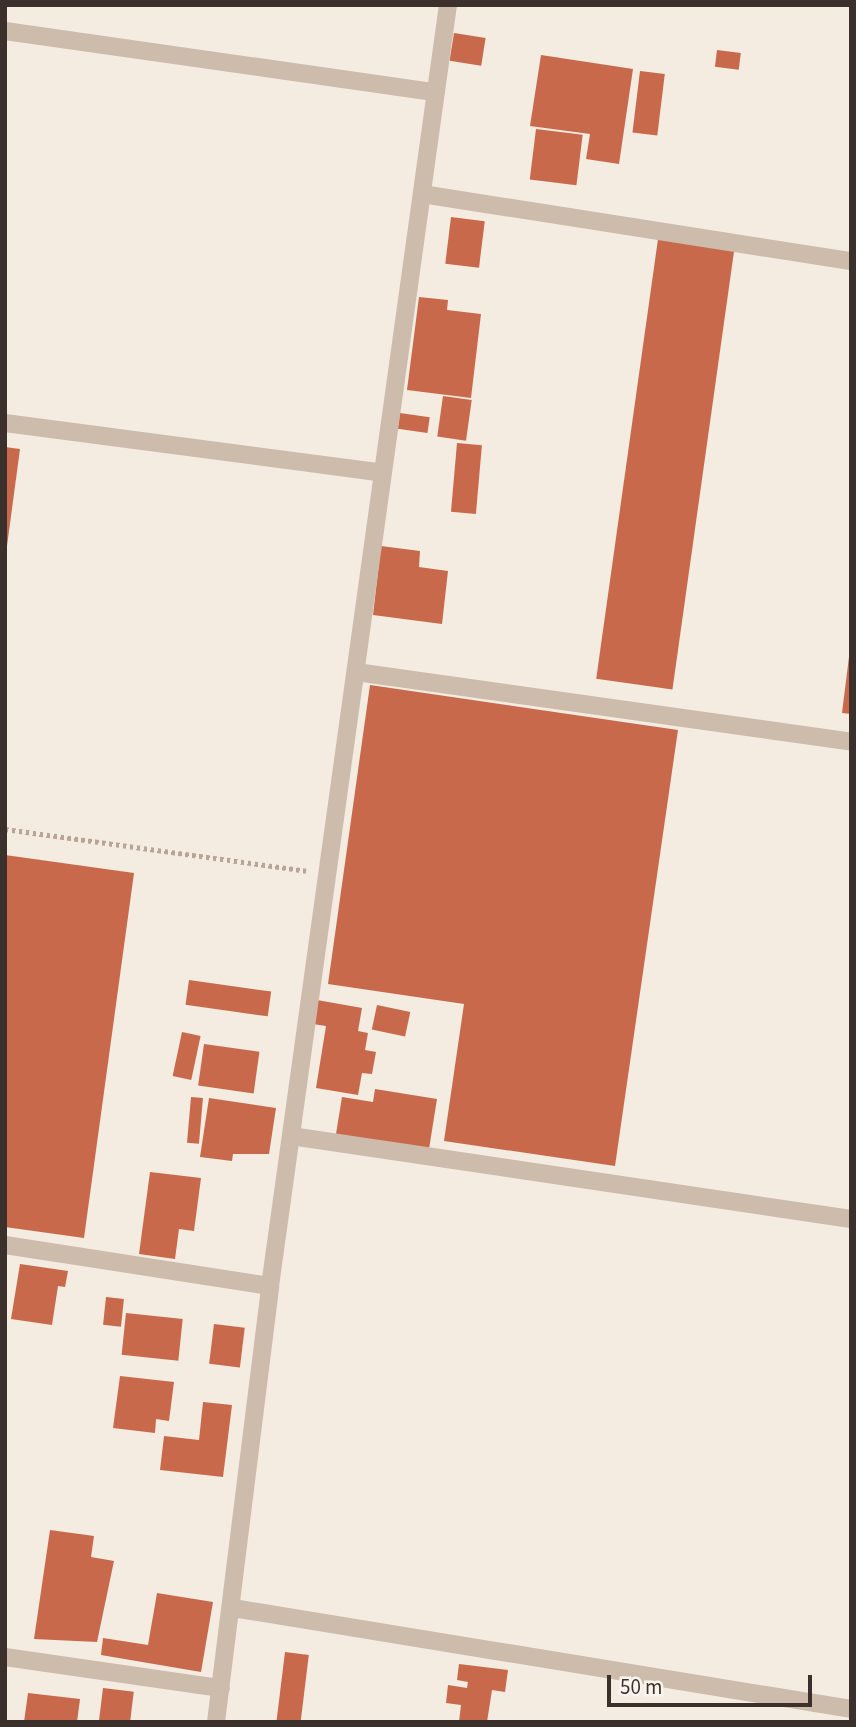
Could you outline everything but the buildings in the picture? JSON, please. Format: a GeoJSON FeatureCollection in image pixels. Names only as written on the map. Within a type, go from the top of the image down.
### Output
{"type":"FeatureCollection","features":[{"type":"Feature","properties":{"kind":"street"},"geometry":{"type":"LineString","coordinates":[[216,1722],[233,1608],[270,1286],[448,5]]}},
{"type":"Feature","properties":{"kind":"street"},"geometry":{"type":"LineString","coordinates":[[5,31],[436,92]]}},
{"type":"Feature","properties":{"kind":"street"},"geometry":{"type":"LineString","coordinates":[[422,194],[851,261]]}},
{"type":"Feature","properties":{"kind":"street"},"geometry":{"type":"LineString","coordinates":[[5,423],[383,472]]}},
{"type":"Feature","properties":{"kind":"street"},"geometry":{"type":"LineString","coordinates":[[356,672],[851,742]]}},
{"type":"Feature","properties":{"kind":"street"},"geometry":{"type":"LineString","coordinates":[[291,1136],[851,1219]]}},
{"type":"Feature","properties":{"kind":"street"},"geometry":{"type":"LineString","coordinates":[[5,1245],[270,1286]]}},
{"type":"Feature","properties":{"kind":"street"},"geometry":{"type":"LineString","coordinates":[[233,1608],[851,1709]]}},
{"type":"Feature","properties":{"kind":"street"},"geometry":{"type":"LineString","coordinates":[[5,1657],[221,1688]]}},
{"type":"Feature","properties":{"kind":"path"},"geometry":{"type":"LineString","coordinates":[[5,829],[327,874]]}}]}
